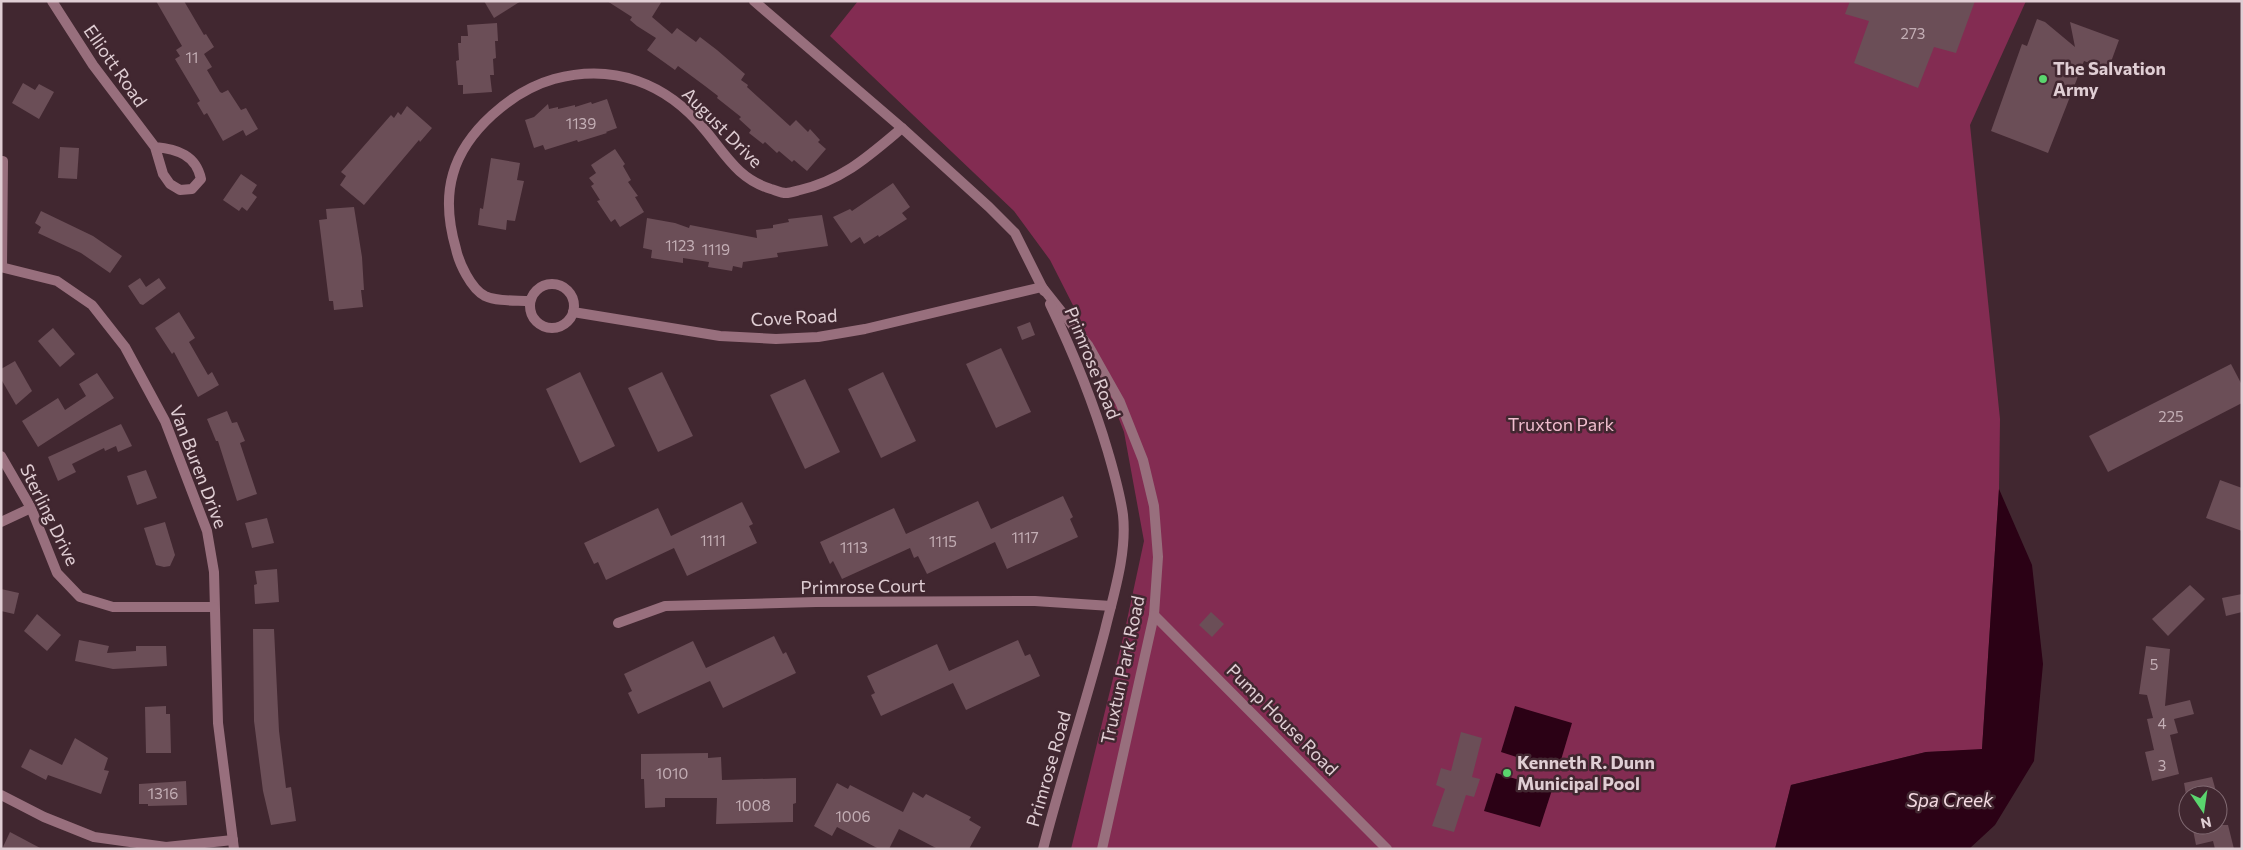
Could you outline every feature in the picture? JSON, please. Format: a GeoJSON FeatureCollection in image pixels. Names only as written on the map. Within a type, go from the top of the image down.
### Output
{"type":"FeatureCollection","features":[{"type":"Feature","properties":{"kind":"street","name":"Elliott Road"},"geometry":{"type":"LineString","coordinates":[[52,1],[93,65],[155,147],[162,174],[170,184],[180,190],[192,189],[201,178],[199,168],[191,158],[172,149],[155,147]]}},
{"type":"Feature","properties":{"kind":"street","name":"Primrose Road"},"geometry":{"type":"LineString","coordinates":[[754,1],[902,128],[1015,233],[1073,352],[1102,433],[1118,486],[1123,515],[1123,543],[1111,606],[1043,849]]}},
{"type":"Feature","properties":{"kind":"street","name":"August Drive"},"geometry":{"type":"LineString","coordinates":[[530,301],[484,295],[473,283],[460,264],[450,228],[450,199],[453,173],[464,149],[484,123],[498,109],[533,87],[553,80],[596,73],[615,74],[656,88],[680,104],[705,129],[732,166],[756,185],[786,193],[820,186],[856,167],[902,128]]}},
{"type":"Feature","properties":{"kind":"street"},"geometry":{"type":"LineString","coordinates":[[2,267],[3,161]]}},
{"type":"Feature","properties":{"kind":"street","name":"Van Buren Drive"},"geometry":{"type":"LineString","coordinates":[[2,267],[57,281],[92,305],[126,347],[166,421],[207,531],[214,572],[218,723],[233,844]]}},
{"type":"Feature","properties":{"kind":"street"},"geometry":{"type":"LineString","coordinates":[[545,284],[560,285],[571,293],[574,300],[573,312],[569,320],[564,324],[551,328],[537,322],[532,316],[530,301],[538,288],[545,284]]}},
{"type":"Feature","properties":{"kind":"street","name":"Cove Road"},"geometry":{"type":"LineString","coordinates":[[573,312],[720,336],[818,337],[866,329],[1042,286]]}},
{"type":"Feature","properties":{"kind":"street","name":"Truxtun Park Road"},"geometry":{"type":"LineString","coordinates":[[1042,286],[1088,345],[1120,402],[1143,460],[1154,506],[1157,530],[1158,557],[1154,615],[1102,849]]}},
{"type":"Feature","properties":{"kind":"street","name":"Sterling Drive"},"geometry":{"type":"LineString","coordinates":[[1,456],[31,508],[57,573],[80,597],[113,606],[214,607]]}},
{"type":"Feature","properties":{"kind":"street"},"geometry":{"type":"LineString","coordinates":[[1,522],[31,508]]}},
{"type":"Feature","properties":{"kind":"street","name":"Primrose Court"},"geometry":{"type":"LineString","coordinates":[[618,624],[665,606],[816,602],[1016,601],[1111,606]]}},
{"type":"Feature","properties":{"kind":"street","name":"Pump House Road"},"geometry":{"type":"LineString","coordinates":[[1154,615],[1387,849]]}},
{"type":"Feature","properties":{"kind":"street"},"geometry":{"type":"LineString","coordinates":[[1,795],[44,817],[94,837],[166,847],[233,844]]}},
{"type":"Feature","properties":{"kind":"green space","name":"Truxton Park"},"geometry":{"type":"Polygon","coordinates":[[[858,1],[2026,1],[1970,125],[2000,419],[1999,489],[1982,750],[1926,752],[1791,785],[1775,849],[1071,849],[1124,634],[1144,541],[1124,432],[1082,323],[1050,260],[1014,211],[830,36],[858,1]]]}},
{"type":"Feature","properties":{"kind":"water","name":"Spa Creek"},"geometry":{"type":"Polygon","coordinates":[[[1999,489],[2032,565],[2043,664],[2034,761],[1995,825],[1969,849],[1775,849],[1791,785],[1926,752],[1982,749],[1999,489]]]}},
{"type":"Feature","properties":{"kind":"water"},"geometry":{"type":"Polygon","coordinates":[[[1515,706],[1572,723],[1558,770],[1501,752],[1515,706]]]}},
{"type":"Feature","properties":{"kind":"water"},"geometry":{"type":"Polygon","coordinates":[[[1496,773],[1552,790],[1540,827],[1484,811],[1496,773]]]}},
{"type":"Feature","properties":{"kind":"building"},"geometry":{"type":"Polygon","coordinates":[[[156,1],[184,1],[204,35],[206,34],[214,47],[204,54],[212,67],[207,70],[220,92],[228,90],[241,110],[246,108],[258,129],[246,136],[243,130],[223,141],[207,113],[204,115],[197,103],[200,101],[175,59],[180,56],[176,50],[182,46],[156,1]]]}},
{"type":"Feature","properties":{"kind":"building"},"geometry":{"type":"Polygon","coordinates":[[[484,1],[521,1],[494,18],[484,1]]]}},
{"type":"Feature","properties":{"kind":"building"},"geometry":{"type":"Polygon","coordinates":[[[607,1],[662,1],[652,17],[672,34],[677,28],[696,42],[700,37],[745,74],[741,80],[748,85],[747,87],[790,126],[796,120],[808,132],[810,129],[820,140],[818,142],[826,149],[807,171],[779,151],[777,153],[765,142],[763,144],[749,133],[751,130],[739,119],[741,117],[717,98],[718,96],[678,66],[675,70],[647,50],[656,38],[630,20],[632,17],[607,1]]]}},
{"type":"Feature","properties":{"kind":"building"},"geometry":{"type":"Polygon","coordinates":[[[1850,1],[1975,1],[1956,53],[1934,47],[1918,88],[1854,63],[1869,21],[1845,14],[1850,1]]]}},
{"type":"Feature","properties":{"kind":"building","name":"The Salvation Army"},"geometry":{"type":"Polygon","coordinates":[[[2037,19],[2045,22],[2075,47],[2070,22],[2119,40],[2108,70],[2084,61],[2048,153],[1991,131],[2022,44],[2027,46],[2037,19]]]}},
{"type":"Feature","properties":{"kind":"building"},"geometry":{"type":"Polygon","coordinates":[[[497,23],[498,41],[495,41],[494,75],[490,75],[492,92],[463,94],[463,85],[458,85],[456,61],[459,60],[458,43],[461,43],[461,36],[468,36],[467,25],[497,23]]]}},
{"type":"Feature","properties":{"kind":"building"},"geometry":{"type":"Polygon","coordinates":[[[23,83],[35,90],[39,84],[54,92],[39,119],[12,103],[23,83]]]}},
{"type":"Feature","properties":{"kind":"building"},"geometry":{"type":"Polygon","coordinates":[[[607,99],[617,128],[578,142],[577,140],[545,150],[543,145],[534,148],[525,120],[534,117],[548,104],[549,109],[558,107],[558,109],[575,105],[575,107],[591,102],[592,104],[607,99]]]}},
{"type":"Feature","properties":{"kind":"building"},"geometry":{"type":"Polygon","coordinates":[[[407,106],[432,128],[420,142],[419,140],[364,205],[340,185],[346,176],[341,172],[391,115],[394,118],[398,112],[401,115],[407,106]]]}},
{"type":"Feature","properties":{"kind":"building"},"geometry":{"type":"Polygon","coordinates":[[[60,147],[79,148],[77,179],[58,178],[60,147]]]}},
{"type":"Feature","properties":{"kind":"building"},"geometry":{"type":"Polygon","coordinates":[[[615,149],[625,164],[623,166],[631,180],[628,182],[638,196],[635,197],[644,212],[620,227],[615,219],[611,222],[597,201],[600,200],[591,186],[594,184],[589,178],[596,173],[591,165],[615,149]]]}},
{"type":"Feature","properties":{"kind":"building"},"geometry":{"type":"Polygon","coordinates":[[[491,158],[520,163],[517,180],[524,181],[515,221],[507,220],[506,230],[478,225],[480,208],[483,209],[491,158]]]}},
{"type":"Feature","properties":{"kind":"building"},"geometry":{"type":"Polygon","coordinates":[[[241,174],[257,185],[252,193],[257,197],[247,211],[242,207],[239,211],[223,200],[241,174]]]}},
{"type":"Feature","properties":{"kind":"building"},"geometry":{"type":"Polygon","coordinates":[[[893,183],[910,207],[902,213],[907,219],[864,244],[860,237],[851,243],[833,217],[850,209],[852,211],[893,183]]]}},
{"type":"Feature","properties":{"kind":"building"},"geometry":{"type":"Polygon","coordinates":[[[354,207],[362,257],[364,290],[361,290],[363,307],[334,310],[333,301],[329,301],[319,220],[327,219],[326,209],[354,207]]]}},
{"type":"Feature","properties":{"kind":"building"},"geometry":{"type":"Polygon","coordinates":[[[41,211],[93,236],[122,256],[110,273],[81,253],[38,233],[41,227],[35,223],[41,211]]]}},
{"type":"Feature","properties":{"kind":"building"},"geometry":{"type":"Polygon","coordinates":[[[822,215],[828,246],[777,253],[778,257],[743,262],[742,268],[733,266],[732,271],[708,267],[709,262],[683,258],[683,263],[651,258],[652,250],[643,248],[647,218],[675,223],[689,228],[690,225],[757,238],[756,230],[773,228],[773,225],[789,222],[788,219],[822,215]]]}},
{"type":"Feature","properties":{"kind":"building"},"geometry":{"type":"Polygon","coordinates":[[[140,278],[146,287],[159,278],[166,288],[143,305],[140,304],[128,286],[140,278]]]}},
{"type":"Feature","properties":{"kind":"building"},"geometry":{"type":"Polygon","coordinates":[[[179,312],[195,338],[189,342],[208,375],[212,372],[219,385],[198,397],[174,352],[172,354],[155,328],[179,312]]]}},
{"type":"Feature","properties":{"kind":"building"},"geometry":{"type":"Polygon","coordinates":[[[1030,322],[1035,335],[1022,340],[1017,327],[1030,322]]]}},
{"type":"Feature","properties":{"kind":"building"},"geometry":{"type":"Polygon","coordinates":[[[53,328],[75,354],[60,367],[38,341],[53,328]]]}},
{"type":"Feature","properties":{"kind":"building"},"geometry":{"type":"Polygon","coordinates":[[[1001,348],[1031,412],[996,428],[966,364],[1001,348]]]}},
{"type":"Feature","properties":{"kind":"building"},"geometry":{"type":"Polygon","coordinates":[[[15,361],[32,391],[16,405],[1,379],[1,369],[15,361]]]}},
{"type":"Feature","properties":{"kind":"building"},"geometry":{"type":"Polygon","coordinates":[[[2231,364],[2242,385],[2242,403],[2108,472],[2089,436],[2231,364]]]}},
{"type":"Feature","properties":{"kind":"building"},"geometry":{"type":"Polygon","coordinates":[[[580,372],[615,446],[580,463],[546,389],[580,372]]]}},
{"type":"Feature","properties":{"kind":"building"},"geometry":{"type":"Polygon","coordinates":[[[662,372],[693,436],[658,452],[628,388],[662,372]]]}},
{"type":"Feature","properties":{"kind":"building"},"geometry":{"type":"Polygon","coordinates":[[[883,372],[916,441],[881,458],[848,389],[883,372]]]}},
{"type":"Feature","properties":{"kind":"building"},"geometry":{"type":"Polygon","coordinates":[[[97,373],[114,398],[38,447],[22,421],[58,398],[65,410],[86,396],[79,384],[97,373]]]}},
{"type":"Feature","properties":{"kind":"building"},"geometry":{"type":"Polygon","coordinates":[[[805,379],[840,452],[805,469],[770,395],[805,379]]]}},
{"type":"Feature","properties":{"kind":"building"},"geometry":{"type":"Polygon","coordinates":[[[227,411],[232,423],[237,422],[245,441],[240,443],[257,494],[237,501],[218,441],[216,441],[207,419],[227,411]]]}},
{"type":"Feature","properties":{"kind":"building"},"geometry":{"type":"Polygon","coordinates":[[[121,424],[132,446],[118,452],[116,446],[105,451],[104,448],[72,464],[76,472],[58,481],[48,457],[121,424]]]}},
{"type":"Feature","properties":{"kind":"building"},"geometry":{"type":"Polygon","coordinates":[[[146,470],[157,498],[137,505],[127,476],[146,470]]]}},
{"type":"Feature","properties":{"kind":"building"},"geometry":{"type":"Polygon","coordinates":[[[2220,480],[2242,488],[2242,531],[2206,518],[2220,480]]]}},
{"type":"Feature","properties":{"kind":"building"},"geometry":{"type":"Polygon","coordinates":[[[1063,496],[1073,517],[1070,519],[1078,537],[1007,569],[995,542],[927,574],[918,556],[914,558],[910,548],[842,579],[833,561],[830,564],[820,542],[894,508],[906,534],[978,501],[991,529],[1063,496]]]}},
{"type":"Feature","properties":{"kind":"building"},"geometry":{"type":"Polygon","coordinates":[[[742,502],[753,524],[749,526],[757,543],[687,576],[674,548],[606,580],[598,562],[594,564],[584,543],[658,508],[671,536],[742,502]]]}},
{"type":"Feature","properties":{"kind":"building"},"geometry":{"type":"Polygon","coordinates":[[[267,518],[274,543],[252,548],[245,523],[267,518]]]}},
{"type":"Feature","properties":{"kind":"building"},"geometry":{"type":"Polygon","coordinates":[[[165,522],[175,555],[170,566],[164,567],[156,565],[144,528],[165,522]]]}},
{"type":"Feature","properties":{"kind":"building"},"geometry":{"type":"Polygon","coordinates":[[[277,569],[279,602],[255,604],[254,585],[257,584],[255,571],[277,569]]]}},
{"type":"Feature","properties":{"kind":"building"},"geometry":{"type":"Polygon","coordinates":[[[2190,585],[2205,599],[2168,636],[2152,619],[2190,585]]]}},
{"type":"Feature","properties":{"kind":"building"},"geometry":{"type":"Polygon","coordinates":[[[1,589],[19,593],[14,614],[1,611],[1,589]]]}},
{"type":"Feature","properties":{"kind":"building"},"geometry":{"type":"Polygon","coordinates":[[[2242,594],[2242,612],[2226,616],[2222,598],[2242,594]]]}},
{"type":"Feature","properties":{"kind":"building"},"geometry":{"type":"Polygon","coordinates":[[[1211,612],[1224,624],[1212,637],[1199,625],[1211,612]]]}},
{"type":"Feature","properties":{"kind":"building"},"geometry":{"type":"Polygon","coordinates":[[[37,614],[61,635],[47,651],[24,631],[37,614]]]}},
{"type":"Feature","properties":{"kind":"building"},"geometry":{"type":"Polygon","coordinates":[[[253,629],[274,629],[279,731],[286,788],[291,787],[296,821],[271,825],[263,791],[254,721],[253,629]]]}},
{"type":"Feature","properties":{"kind":"building"},"geometry":{"type":"Polygon","coordinates":[[[774,636],[783,654],[786,652],[796,673],[723,708],[710,681],[638,714],[628,693],[632,691],[624,674],[693,641],[706,668],[774,636]]]}},
{"type":"Feature","properties":{"kind":"building"},"geometry":{"type":"Polygon","coordinates":[[[79,640],[109,646],[107,653],[136,651],[136,646],[166,646],[167,666],[113,669],[75,661],[79,640]]]}},
{"type":"Feature","properties":{"kind":"building"},"geometry":{"type":"Polygon","coordinates":[[[1018,640],[1025,656],[1030,654],[1040,676],[966,710],[953,683],[881,716],[871,695],[875,693],[867,676],[937,644],[949,671],[1018,640]]]}},
{"type":"Feature","properties":{"kind":"building"},"geometry":{"type":"Polygon","coordinates":[[[2146,646],[2170,649],[2165,706],[2190,700],[2194,714],[2174,719],[2178,733],[2170,735],[2179,774],[2152,781],[2145,752],[2154,750],[2147,719],[2153,718],[2147,695],[2139,694],[2146,646]]]}},
{"type":"Feature","properties":{"kind":"building"},"geometry":{"type":"Polygon","coordinates":[[[166,706],[166,714],[170,714],[171,753],[146,753],[145,707],[166,706]]]}},
{"type":"Feature","properties":{"kind":"building"},"geometry":{"type":"Polygon","coordinates":[[[1461,732],[1482,738],[1472,777],[1480,779],[1474,797],[1466,795],[1454,832],[1432,826],[1445,789],[1436,785],[1441,768],[1451,771],[1461,732]]]}},
{"type":"Feature","properties":{"kind":"building"},"geometry":{"type":"Polygon","coordinates":[[[75,738],[108,758],[104,770],[109,771],[101,794],[48,775],[46,780],[21,767],[30,749],[62,765],[75,738]]]}},
{"type":"Feature","properties":{"kind":"building"},"geometry":{"type":"Polygon","coordinates":[[[708,753],[708,758],[721,757],[722,780],[796,778],[796,803],[793,804],[793,822],[716,824],[717,798],[665,798],[665,807],[645,808],[644,779],[641,779],[641,754],[708,753]]]}},
{"type":"Feature","properties":{"kind":"building"},"geometry":{"type":"Polygon","coordinates":[[[2212,777],[2214,785],[2184,785],[2184,783],[2212,777]]]}},
{"type":"Feature","properties":{"kind":"building"},"geometry":{"type":"Polygon","coordinates":[[[186,781],[187,805],[148,806],[148,804],[139,804],[139,784],[186,781]]]}},
{"type":"Feature","properties":{"kind":"building"},"geometry":{"type":"Polygon","coordinates":[[[837,783],[848,789],[850,785],[903,812],[913,792],[923,798],[926,794],[971,817],[969,820],[981,827],[969,849],[938,849],[899,829],[889,849],[879,849],[837,827],[832,836],[814,826],[837,783]]]}},
{"type":"Feature","properties":{"kind":"building"},"geometry":{"type":"Polygon","coordinates":[[[2228,825],[2234,849],[2215,849],[2213,841],[2196,845],[2194,835],[2228,835],[2228,825]]]}},
{"type":"Feature","properties":{"kind":"building"},"geometry":{"type":"Polygon","coordinates":[[[10,832],[42,849],[2,849],[10,832]]]}},
{"type":"Feature","properties":{"kind":"place","name":"The Salvation Army"},"geometry":{"type":"Point","coordinates":[2043,79]}},
{"type":"Feature","properties":{"kind":"place","name":"Kenneth R. Dunn Municipal Pool"},"geometry":{"type":"Point","coordinates":[1507,773]}}]}
